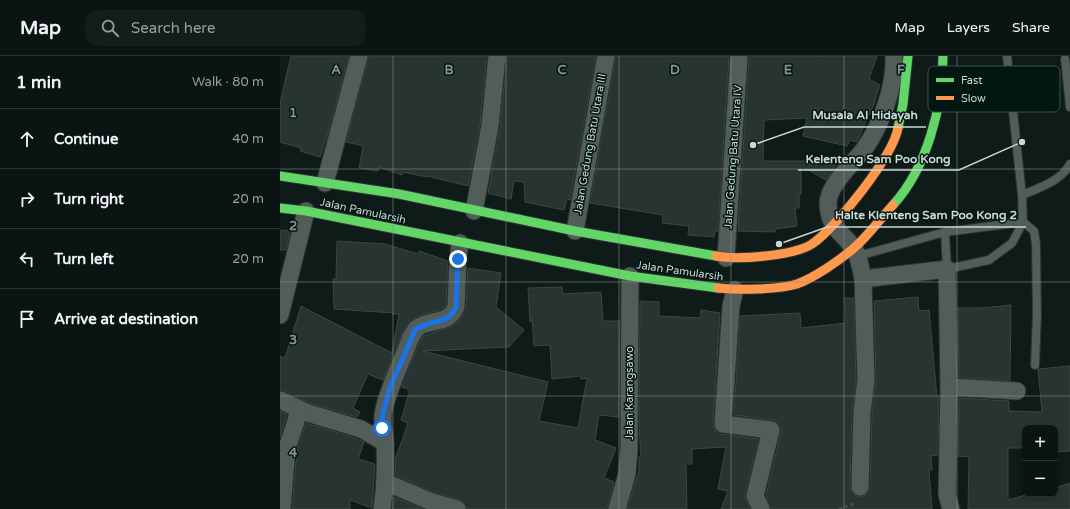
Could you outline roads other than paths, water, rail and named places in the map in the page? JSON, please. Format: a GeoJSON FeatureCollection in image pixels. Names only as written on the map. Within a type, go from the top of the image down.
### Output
{"type":"FeatureCollection","features":[{"type":"Feature","properties":{"kind":"highway","name":"Jalan Pamularsih"},"geometry":{"type":"LineString","coordinates":[[280,176],[399,194],[574,231],[726,258],[778,255],[797,251],[812,244],[832,226],[884,160],[896,134],[903,104],[908,73],[908,56]]}},
{"type":"Feature","properties":{"kind":"highway","name":"Jalan Pamularsih"},"geometry":{"type":"LineString","coordinates":[[943,56],[943,66]]}},
{"type":"Feature","properties":{"kind":"highway","name":"Jalan Pamularsih"},"geometry":{"type":"LineString","coordinates":[[280,208],[306,211],[630,276],[735,290],[781,287],[797,284],[856,252],[903,194],[921,160],[931,135],[937,112]]}},
{"type":"Feature","properties":{"kind":"street"},"geometry":{"type":"LineString","coordinates":[[325,183],[359,56]]}},
{"type":"Feature","properties":{"kind":"street"},"geometry":{"type":"LineString","coordinates":[[474,211],[490,126],[497,56]]}},
{"type":"Feature","properties":{"kind":"street","name":"Jalan Gedung Batu Utara III"},"geometry":{"type":"LineString","coordinates":[[574,231],[606,56]]}},
{"type":"Feature","properties":{"kind":"street","name":"Jalan Gedung Batu Utara IV"},"geometry":{"type":"LineString","coordinates":[[726,258],[740,56]]}},
{"type":"Feature","properties":{"kind":"street"},"geometry":{"type":"LineString","coordinates":[[860,487],[862,412],[866,380],[863,279],[856,252],[832,226],[828,199],[832,190],[864,148],[876,129],[885,108],[892,81],[894,56]]}},
{"type":"Feature","properties":{"kind":"street"},"geometry":{"type":"LineString","coordinates":[[280,316],[306,211]]}},
{"type":"Feature","properties":{"kind":"street"},"geometry":{"type":"LineString","coordinates":[[382,509],[385,482],[385,443],[382,428],[383,413],[390,388],[415,330],[419,327],[443,320],[453,314],[456,307],[457,266],[460,243]]}},
{"type":"Feature","properties":{"kind":"street"},"geometry":{"type":"LineString","coordinates":[[863,279],[947,269],[949,387],[947,495],[951,509]]}},
{"type":"Feature","properties":{"kind":"street","name":"Jalan Karangsawo"},"geometry":{"type":"LineString","coordinates":[[617,509],[626,474],[629,449],[630,276]]}},
{"type":"Feature","properties":{"kind":"street"},"geometry":{"type":"LineString","coordinates":[[735,290],[731,306],[723,424],[771,430],[755,496],[761,509]]}},
{"type":"Feature","properties":{"kind":"street"},"geometry":{"type":"LineString","coordinates":[[949,387],[1017,391]]}},
{"type":"Feature","properties":{"kind":"street"},"geometry":{"type":"LineString","coordinates":[[280,400],[298,408],[361,429],[385,443]]}},
{"type":"Feature","properties":{"kind":"street"},"geometry":{"type":"LineString","coordinates":[[282,509],[287,448],[297,418],[298,408]]}},
{"type":"Feature","properties":{"kind":"street"},"geometry":{"type":"LineString","coordinates":[[385,482],[432,502],[457,509]]}},
{"type":"Feature","properties":{"kind":"lane"},"geometry":{"type":"LineString","coordinates":[[1007,56],[1008,66]]}},
{"type":"Feature","properties":{"kind":"lane"},"geometry":{"type":"LineString","coordinates":[[1064,59],[1070,107]]}},
{"type":"Feature","properties":{"kind":"lane"},"geometry":{"type":"LineString","coordinates":[[945,232],[947,269],[989,260],[1012,243],[1023,222],[1022,196],[1013,112]]}},
{"type":"Feature","properties":{"kind":"lane"},"geometry":{"type":"LineString","coordinates":[[1022,196],[1052,182],[1067,169],[1070,164]]}},
{"type":"Feature","properties":{"kind":"lane"},"geometry":{"type":"LineString","coordinates":[[856,252],[945,232],[1023,222],[1034,231],[1036,244],[1037,314],[1035,365]]}},
{"type":"Feature","properties":{"kind":"place","name":"Kelenteng Sam Poo Kong"},"geometry":{"type":"Point","coordinates":[1022,142]}},
{"type":"Feature","properties":{"kind":"place","name":"Musala Al Hidayah"},"geometry":{"type":"Point","coordinates":[753,145]}},
{"type":"Feature","properties":{"kind":"place","name":"Halte Klenteng Sam Poo Kong 2"},"geometry":{"type":"Point","coordinates":[779,244]}}]}
